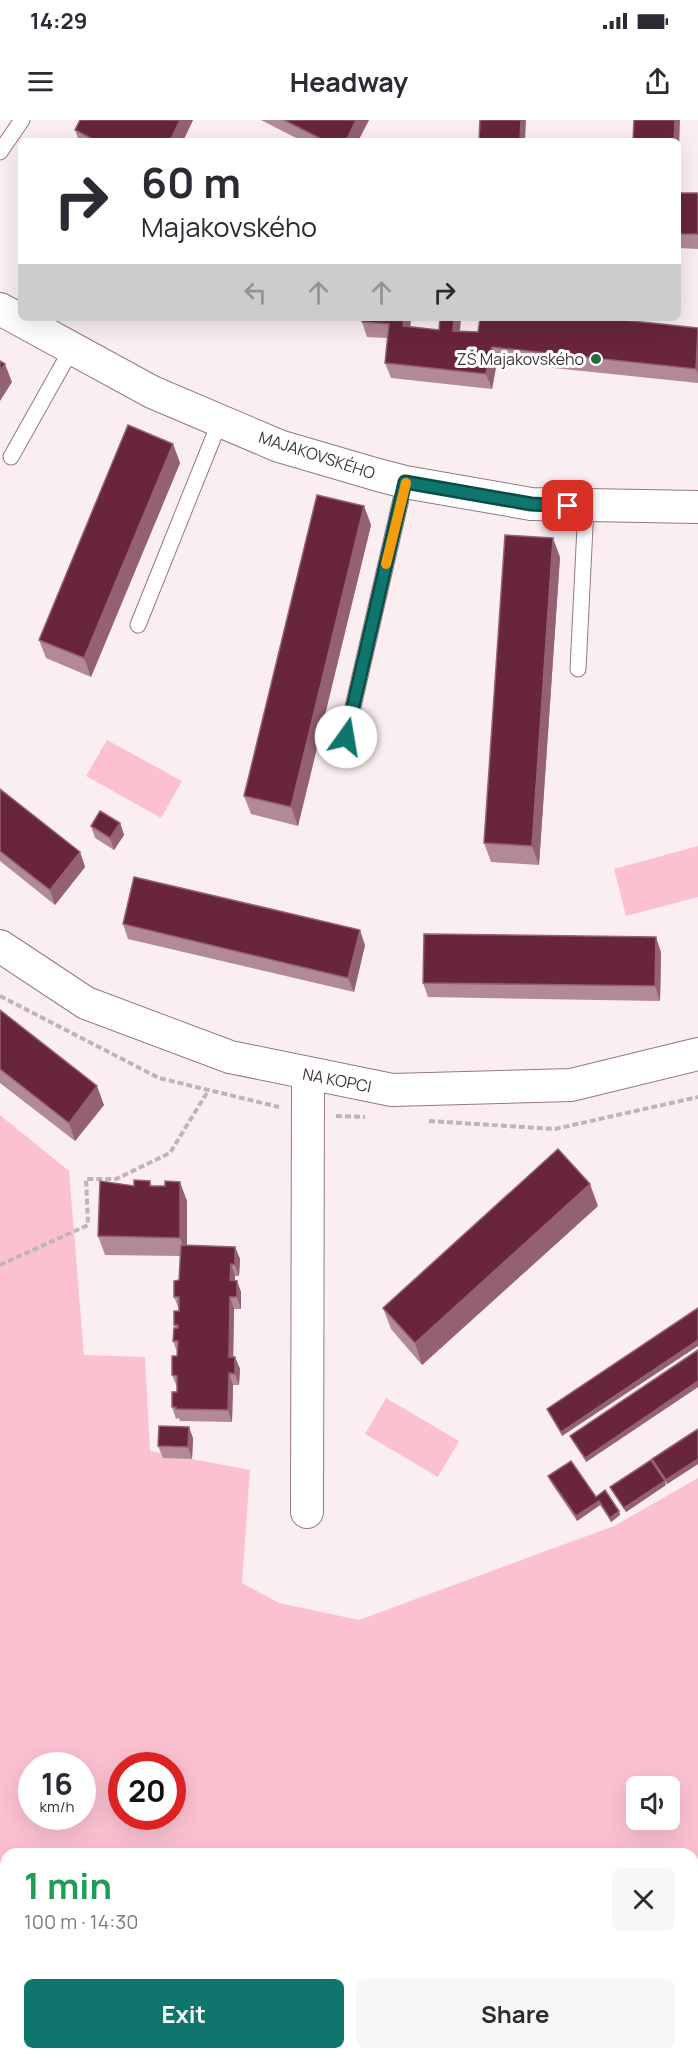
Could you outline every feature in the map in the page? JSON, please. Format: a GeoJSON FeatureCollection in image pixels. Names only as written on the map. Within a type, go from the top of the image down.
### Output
{"type":"FeatureCollection","features":[{"type":"Feature","properties":{"kind":"street","name":"MAJAKOVSKÉHO"},"geometry":{"type":"LineString","coordinates":[[0,309],[18,319]]}},
{"type":"Feature","properties":{"kind":"street","name":"MAJAKOVSKÉHO"},"geometry":{"type":"LineString","coordinates":[[21,321],[152,392],[279,446],[405,482],[531,504],[698,507]]}},
{"type":"Feature","properties":{"kind":"street","name":"NA KOPCI"},"geometry":{"type":"LineString","coordinates":[[0,946],[86,1003],[230,1057],[308,1075],[392,1090],[571,1085],[698,1054]]}},
{"type":"Feature","properties":{"kind":"street"},"geometry":{"type":"LineString","coordinates":[[307,1512],[308,1075]]}},
{"type":"Feature","properties":{"kind":"lane"},"geometry":{"type":"LineString","coordinates":[[0,152],[22,120]]}},
{"type":"Feature","properties":{"kind":"lane"},"geometry":{"type":"LineString","coordinates":[[11,456],[71,350]]}},
{"type":"Feature","properties":{"kind":"lane"},"geometry":{"type":"LineString","coordinates":[[138,625],[220,421]]}},
{"type":"Feature","properties":{"kind":"lane"},"geometry":{"type":"LineString","coordinates":[[346,737],[405,482]]}},
{"type":"Feature","properties":{"kind":"lane"},"geometry":{"type":"LineString","coordinates":[[578,669],[586,506]]}},
{"type":"Feature","properties":{"kind":"path"},"geometry":{"type":"LineString","coordinates":[[0,1265],[88,1225],[86,1179],[116,1179],[170,1154],[208,1091]]}},
{"type":"Feature","properties":{"kind":"shaded area"},"geometry":{"type":"Polygon","coordinates":[[[107,740],[182,781],[161,818],[86,776],[107,740]]]}},
{"type":"Feature","properties":{"kind":"shaded area"},"geometry":{"type":"Polygon","coordinates":[[[698,846],[698,897],[626,916],[614,869],[698,846]]]}},
{"type":"Feature","properties":{"kind":"shaded area"},"geometry":{"type":"Polygon","coordinates":[[[0,1115],[69,1171],[84,1355],[145,1357],[150,1451],[250,1470],[242,1583],[279,1603],[359,1620],[614,1526],[698,1478],[698,1848],[0,1848],[0,1115]]]}},
{"type":"Feature","properties":{"kind":"shaded area"},"geometry":{"type":"Polygon","coordinates":[[[386,1398],[459,1441],[438,1477],[365,1434],[386,1398]]]}},
{"type":"Feature","properties":{"kind":"building"},"geometry":{"type":"Polygon","coordinates":[[[80,120],[180,120],[171,138],[90,138],[75,130],[80,120]]]}},
{"type":"Feature","properties":{"kind":"building"},"geometry":{"type":"Polygon","coordinates":[[[284,120],[356,120],[347,138],[319,138],[284,120]]]}},
{"type":"Feature","properties":{"kind":"building"},"geometry":{"type":"Polygon","coordinates":[[[480,120],[521,120],[520,138],[479,138],[480,120]]]}},
{"type":"Feature","properties":{"kind":"building"},"geometry":{"type":"Polygon","coordinates":[[[634,120],[675,120],[674,138],[633,138],[634,120]]]}},
{"type":"Feature","properties":{"kind":"building"},"geometry":{"type":"Polygon","coordinates":[[[681,193],[698,193],[698,234],[681,234],[681,193]]]}},
{"type":"Feature","properties":{"kind":"building"},"geometry":{"type":"Polygon","coordinates":[[[404,321],[403,326],[439,330],[440,321],[454,321],[453,331],[478,332],[480,321],[633,321],[698,328],[696,369],[492,347],[486,374],[385,363],[389,324],[362,322],[404,321]]]}},
{"type":"Feature","properties":{"kind":"building"},"geometry":{"type":"Polygon","coordinates":[[[0,361],[5,364],[0,371],[0,361]]]}},
{"type":"Feature","properties":{"kind":"building"},"geometry":{"type":"Polygon","coordinates":[[[128,425],[173,444],[84,658],[39,640],[128,425]]]}},
{"type":"Feature","properties":{"kind":"building"},"geometry":{"type":"Polygon","coordinates":[[[317,495],[364,506],[291,807],[244,796],[317,495]]]}},
{"type":"Feature","properties":{"kind":"building"},"geometry":{"type":"Polygon","coordinates":[[[505,535],[553,538],[532,846],[484,843],[505,535]]]}},
{"type":"Feature","properties":{"kind":"building"},"geometry":{"type":"Polygon","coordinates":[[[0,789],[80,852],[50,890],[0,851],[0,789]]]}},
{"type":"Feature","properties":{"kind":"building"},"geometry":{"type":"Polygon","coordinates":[[[100,811],[120,823],[110,838],[91,826],[100,811]]]}},
{"type":"Feature","properties":{"kind":"building"},"geometry":{"type":"Polygon","coordinates":[[[134,877],[360,930],[348,978],[123,924],[134,877]]]}},
{"type":"Feature","properties":{"kind":"building"},"geometry":{"type":"Polygon","coordinates":[[[424,934],[656,937],[655,986],[423,983],[424,934]]]}},
{"type":"Feature","properties":{"kind":"building"},"geometry":{"type":"Polygon","coordinates":[[[0,1010],[97,1086],[69,1123],[0,1069],[0,1010]]]}},
{"type":"Feature","properties":{"kind":"building"},"geometry":{"type":"Polygon","coordinates":[[[558,1149],[590,1184],[415,1343],[383,1308],[558,1149]]]}},
{"type":"Feature","properties":{"kind":"building"},"geometry":{"type":"Polygon","coordinates":[[[134,1180],[150,1181],[150,1186],[165,1186],[165,1181],[180,1182],[180,1238],[98,1236],[100,1181],[134,1186],[134,1180]]]}},
{"type":"Feature","properties":{"kind":"building"},"geometry":{"type":"Polygon","coordinates":[[[181,1245],[235,1247],[235,1265],[231,1264],[230,1280],[237,1281],[237,1297],[230,1297],[229,1357],[235,1357],[235,1374],[229,1373],[228,1410],[172,1407],[172,1392],[177,1392],[177,1376],[172,1375],[172,1356],[177,1356],[178,1341],[173,1341],[174,1328],[178,1328],[178,1325],[174,1325],[174,1311],[179,1311],[179,1297],[174,1297],[174,1281],[179,1280],[181,1245]]]}},
{"type":"Feature","properties":{"kind":"building"},"geometry":{"type":"Polygon","coordinates":[[[698,1308],[698,1340],[561,1432],[547,1409],[698,1308]]]}},
{"type":"Feature","properties":{"kind":"building"},"geometry":{"type":"Polygon","coordinates":[[[698,1350],[698,1381],[585,1458],[570,1436],[698,1350]]]}},
{"type":"Feature","properties":{"kind":"building"},"geometry":{"type":"Polygon","coordinates":[[[159,1426],[189,1427],[188,1447],[158,1446],[159,1426]]]}},
{"type":"Feature","properties":{"kind":"building"},"geometry":{"type":"Polygon","coordinates":[[[698,1429],[698,1459],[666,1480],[652,1459],[698,1429]]]}},
{"type":"Feature","properties":{"kind":"building"},"geometry":{"type":"Polygon","coordinates":[[[651,1460],[665,1481],[624,1508],[610,1487],[651,1460]]]}},
{"type":"Feature","properties":{"kind":"building"},"geometry":{"type":"Polygon","coordinates":[[[571,1461],[596,1497],[605,1490],[619,1511],[610,1518],[599,1501],[576,1516],[548,1476],[571,1461]]]}},
{"type":"Feature","properties":{"kind":"slow traffic"},"geometry":{"type":"LineString","coordinates":[[386,564],[406,483]]}},
{"type":"Feature","properties":{"kind":"place","name":"ZŠ Majakovského"},"geometry":{"type":"Point","coordinates":[596,359]}},
{"type":"Feature","properties":{"kind":"route"},"geometry":{"type":"LineString","coordinates":[[346,737],[405,482],[531,504],[568,506]]}}]}
